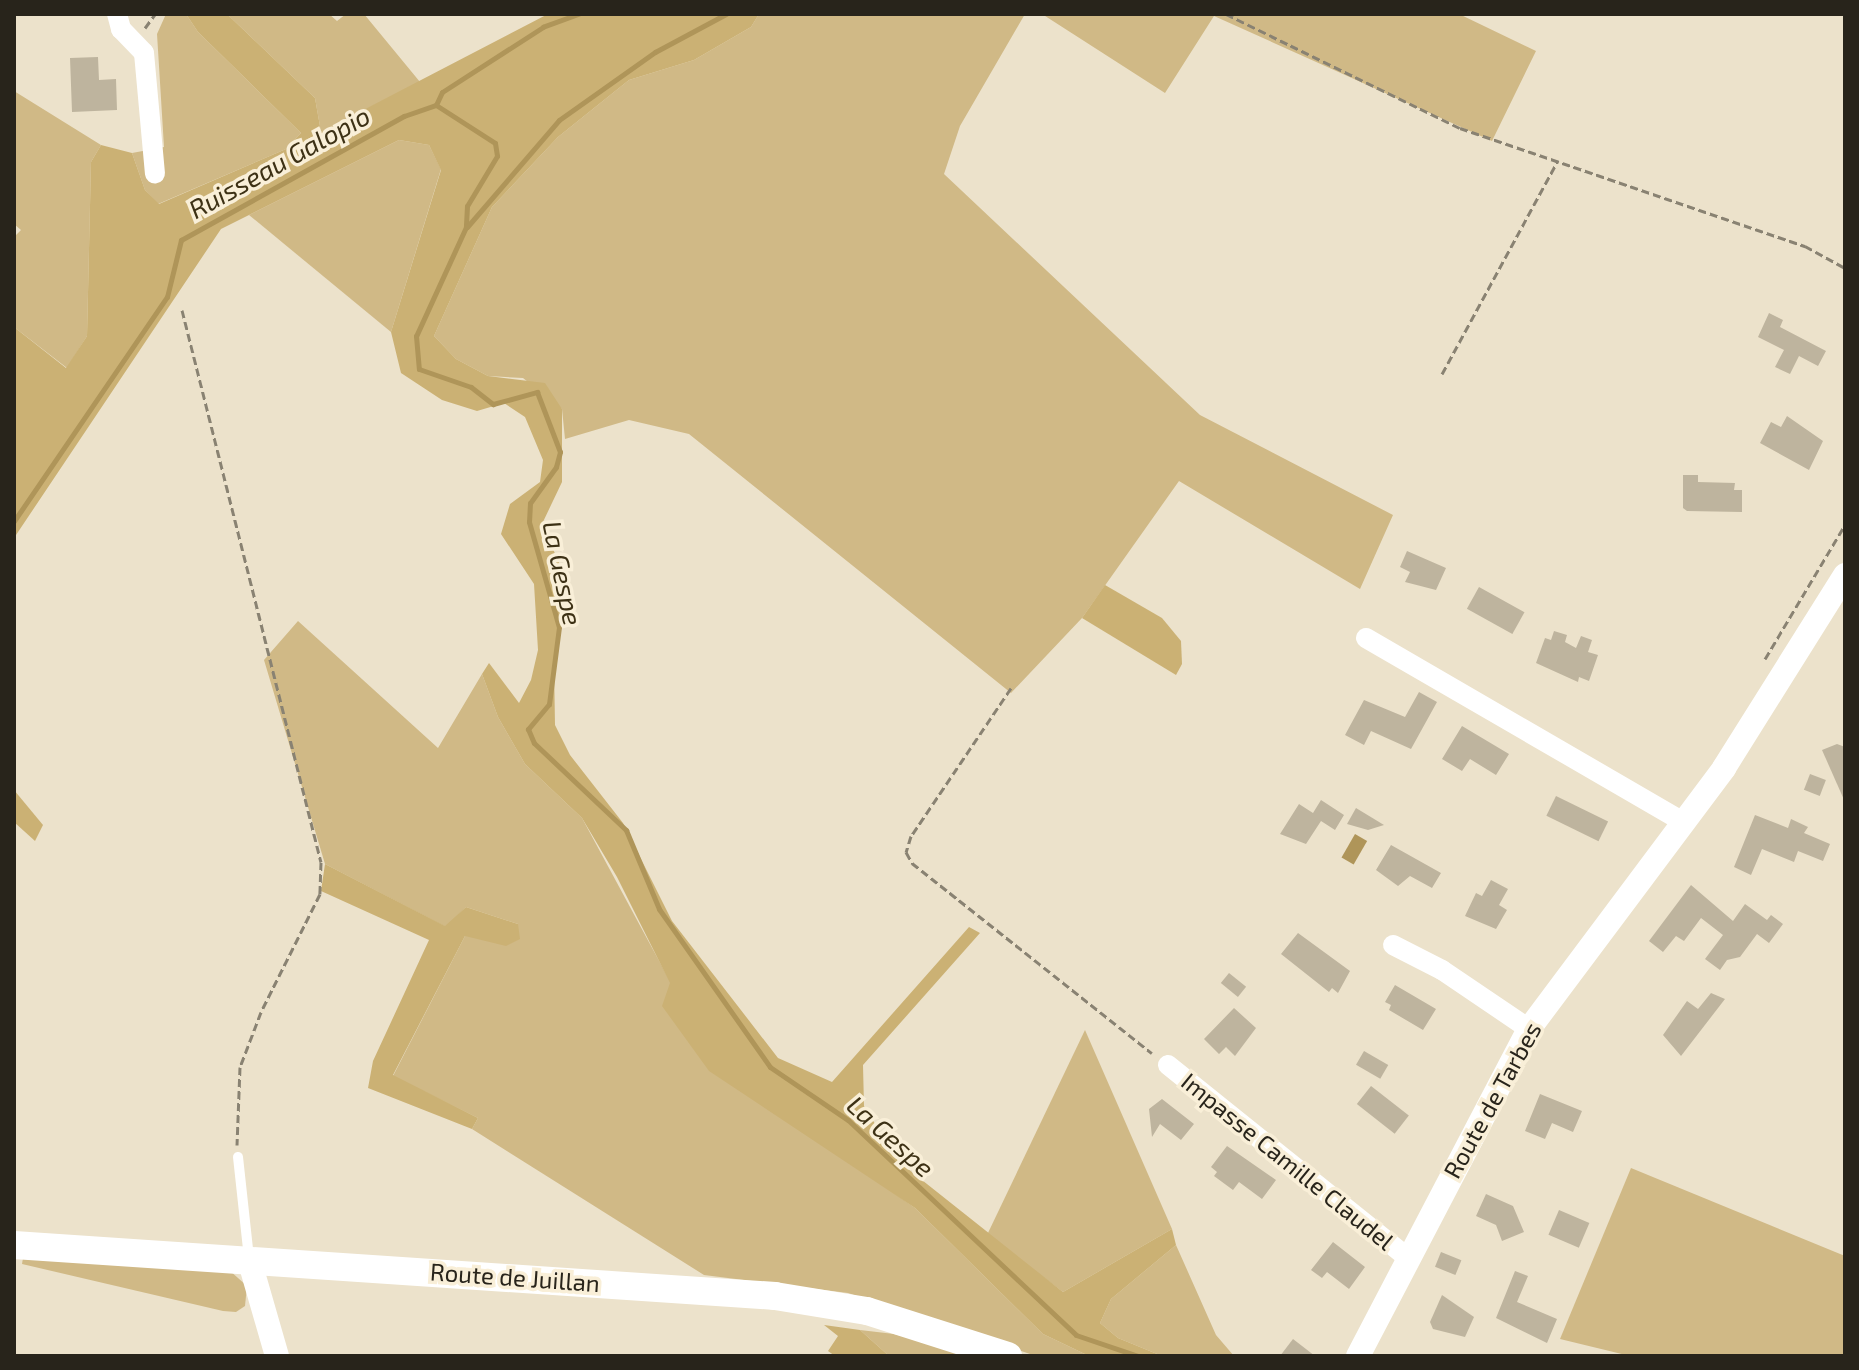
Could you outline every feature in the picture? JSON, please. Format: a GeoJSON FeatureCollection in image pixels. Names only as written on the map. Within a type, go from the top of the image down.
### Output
{"type":"FeatureCollection","features":[{"type":"Feature","properties":{"kind":"main road","name":"Route de Juillan"},"geometry":{"type":"LineString","coordinates":[[14,1245],[775,1296],[867,1311],[1008,1356]]}},
{"type":"Feature","properties":{"kind":"street"},"geometry":{"type":"LineString","coordinates":[[117,14],[121,29],[144,53],[155,174]]}},
{"type":"Feature","properties":{"kind":"street","name":"Route de Tarbes"},"geometry":{"type":"LineString","coordinates":[[1358,1356],[1407,1257],[1529,1029],[1724,768],[1845,575]]}},
{"type":"Feature","properties":{"kind":"street"},"geometry":{"type":"LineString","coordinates":[[1366,638],[1683,822]]}},
{"type":"Feature","properties":{"kind":"street"},"geometry":{"type":"LineString","coordinates":[[1393,945],[1442,970],[1529,1029]]}},
{"type":"Feature","properties":{"kind":"street","name":"Impasse Camille Claudel"},"geometry":{"type":"LineString","coordinates":[[1168,1065],[1407,1257]]}},
{"type":"Feature","properties":{"kind":"street"},"geometry":{"type":"LineString","coordinates":[[249,1259],[277,1356]]}},
{"type":"Feature","properties":{"kind":"lane"},"geometry":{"type":"LineString","coordinates":[[238,1157],[249,1259]]}},
{"type":"Feature","properties":{"kind":"path"},"geometry":{"type":"LineString","coordinates":[[1226,14],[1430,116],[1805,246],[1845,268]]}},
{"type":"Feature","properties":{"kind":"path"},"geometry":{"type":"LineString","coordinates":[[1442,374],[1558,160]]}},
{"type":"Feature","properties":{"kind":"path"},"geometry":{"type":"LineString","coordinates":[[182,310],[321,862],[320,894],[261,1012],[240,1067],[238,1157]]}},
{"type":"Feature","properties":{"kind":"path"},"geometry":{"type":"LineString","coordinates":[[1011,688],[911,836],[906,852],[921,870],[1168,1065]]}},
{"type":"Feature","properties":{"kind":"shaded area"},"geometry":{"type":"Polygon","coordinates":[[[166,14],[186,14],[198,32],[301,133],[286,149],[158,204],[145,190],[132,153],[164,147],[157,34],[166,14]]]}},
{"type":"Feature","properties":{"kind":"shaded area"},"geometry":{"type":"Polygon","coordinates":[[[186,14],[227,14],[315,98],[321,132],[548,14],[759,14],[751,27],[694,60],[629,80],[558,137],[492,207],[434,336],[456,359],[488,376],[545,383],[562,409],[562,482],[542,524],[564,574],[554,665],[555,725],[570,755],[623,823],[672,921],[778,1058],[832,1082],[969,927],[980,933],[863,1065],[864,1106],[898,1161],[1063,1292],[1172,1229],[1176,1245],[1111,1299],[1100,1323],[1118,1338],[1162,1356],[1089,1356],[1043,1334],[915,1208],[709,1071],[662,1006],[670,983],[617,877],[582,818],[525,764],[498,717],[482,674],[489,663],[519,703],[531,680],[538,650],[534,584],[501,534],[510,504],[540,482],[543,460],[525,417],[504,403],[477,411],[442,400],[401,373],[391,332],[441,170],[429,145],[399,140],[221,229],[14,538],[14,327],[66,368],[87,336],[91,162],[101,145],[132,153],[145,190],[159,204],[286,149],[301,133],[198,32],[186,14]]]}},
{"type":"Feature","properties":{"kind":"shaded area"},"geometry":{"type":"Polygon","coordinates":[[[227,14],[329,14],[337,21],[346,14],[364,14],[420,82],[321,132],[315,98],[227,14]]]}},
{"type":"Feature","properties":{"kind":"shaded area"},"geometry":{"type":"Polygon","coordinates":[[[759,14],[1025,14],[960,126],[944,174],[1200,415],[1393,515],[1360,589],[1179,481],[1082,618],[1011,693],[689,434],[629,420],[565,439],[562,409],[523,378],[488,376],[456,359],[434,336],[492,207],[558,137],[629,80],[694,60],[751,27],[759,14]]]}},
{"type":"Feature","properties":{"kind":"shaded area"},"geometry":{"type":"Polygon","coordinates":[[[1042,14],[1459,14],[1536,51],[1492,141],[1214,16],[1165,93],[1042,14]]]}},
{"type":"Feature","properties":{"kind":"shaded area"},"geometry":{"type":"Polygon","coordinates":[[[14,91],[101,145],[91,162],[87,336],[67,368],[14,327],[14,237],[21,230],[14,224],[14,91]]]}},
{"type":"Feature","properties":{"kind":"shaded area"},"geometry":{"type":"Polygon","coordinates":[[[399,140],[429,145],[441,169],[391,332],[249,215],[399,140]]]}},
{"type":"Feature","properties":{"kind":"shaded area"},"geometry":{"type":"Polygon","coordinates":[[[1105,585],[1162,618],[1181,641],[1182,664],[1176,675],[1082,618],[1105,585]]]}},
{"type":"Feature","properties":{"kind":"shaded area"},"geometry":{"type":"Polygon","coordinates":[[[298,621],[438,748],[482,674],[498,717],[525,764],[582,818],[671,983],[843,1157],[915,1208],[1043,1334],[1089,1356],[1036,1356],[848,1293],[704,1275],[472,1129],[478,1118],[393,1076],[465,936],[518,924],[466,907],[446,927],[325,864],[264,660],[298,621]]]}},
{"type":"Feature","properties":{"kind":"shaded area"},"geometry":{"type":"Polygon","coordinates":[[[14,790],[43,825],[35,841],[14,822],[14,790]]]}},
{"type":"Feature","properties":{"kind":"shaded area"},"geometry":{"type":"Polygon","coordinates":[[[1355,834],[1367,841],[1354,864],[1342,857],[1355,834]]]}},
{"type":"Feature","properties":{"kind":"shaded area"},"geometry":{"type":"Polygon","coordinates":[[[325,864],[445,926],[466,907],[518,924],[520,939],[506,946],[465,936],[393,1075],[478,1118],[472,1129],[368,1088],[373,1061],[429,940],[321,891],[325,864]]]}},
{"type":"Feature","properties":{"kind":"shaded area"},"geometry":{"type":"Polygon","coordinates":[[[1085,1030],[1172,1229],[1063,1292],[987,1235],[1085,1030]]]}},
{"type":"Feature","properties":{"kind":"shaded area"},"geometry":{"type":"Polygon","coordinates":[[[1631,1168],[1845,1256],[1845,1356],[1630,1356],[1560,1339],[1631,1168]]]}},
{"type":"Feature","properties":{"kind":"shaded area"},"geometry":{"type":"Polygon","coordinates":[[[1176,1245],[1216,1335],[1234,1356],[1162,1356],[1118,1338],[1100,1323],[1111,1299],[1176,1245]]]}},
{"type":"Feature","properties":{"kind":"shaded area"},"geometry":{"type":"Polygon","coordinates":[[[23,1258],[229,1270],[247,1286],[245,1306],[236,1312],[223,1311],[22,1264],[23,1258]]]}},
{"type":"Feature","properties":{"kind":"shaded area"},"geometry":{"type":"Polygon","coordinates":[[[824,1325],[860,1330],[889,1356],[835,1356],[828,1351],[838,1336],[824,1325]]]}},
{"type":"Feature","properties":{"kind":"shaded area"},"geometry":{"type":"Polygon","coordinates":[[[860,1330],[894,1334],[975,1356],[889,1356],[860,1330]]]}},
{"type":"Feature","properties":{"kind":"building"},"geometry":{"type":"Polygon","coordinates":[[[98,57],[99,80],[116,79],[117,110],[72,112],[70,58],[98,57]]]}},
{"type":"Feature","properties":{"kind":"building"},"geometry":{"type":"Polygon","coordinates":[[[1769,313],[1783,320],[1780,327],[1826,351],[1818,366],[1799,356],[1790,374],[1775,367],[1784,350],[1758,337],[1769,313]]]}},
{"type":"Feature","properties":{"kind":"building"},"geometry":{"type":"Polygon","coordinates":[[[1787,416],[1823,441],[1809,470],[1760,443],[1771,422],[1781,427],[1787,416]]]}},
{"type":"Feature","properties":{"kind":"building"},"geometry":{"type":"Polygon","coordinates":[[[1683,475],[1698,475],[1698,482],[1735,483],[1734,490],[1742,490],[1742,512],[1687,511],[1683,508],[1683,475]]]}},
{"type":"Feature","properties":{"kind":"building"},"geometry":{"type":"Polygon","coordinates":[[[1407,551],[1446,568],[1436,590],[1405,582],[1410,572],[1400,567],[1407,551]]]}},
{"type":"Feature","properties":{"kind":"building"},"geometry":{"type":"Polygon","coordinates":[[[1479,587],[1524,612],[1512,634],[1467,609],[1479,587]]]}},
{"type":"Feature","properties":{"kind":"building"},"geometry":{"type":"Polygon","coordinates":[[[1554,631],[1567,635],[1565,642],[1576,648],[1581,636],[1592,640],[1588,652],[1598,655],[1589,681],[1579,677],[1578,682],[1536,663],[1545,638],[1551,640],[1554,631]]]}},
{"type":"Feature","properties":{"kind":"building"},"geometry":{"type":"Polygon","coordinates":[[[1419,692],[1437,702],[1411,749],[1371,731],[1364,745],[1345,735],[1364,700],[1405,717],[1419,692]]]}},
{"type":"Feature","properties":{"kind":"building"},"geometry":{"type":"Polygon","coordinates":[[[1462,726],[1509,754],[1496,775],[1470,759],[1462,771],[1442,759],[1462,726]]]}},
{"type":"Feature","properties":{"kind":"building"},"geometry":{"type":"Polygon","coordinates":[[[1837,744],[1845,747],[1845,802],[1822,750],[1837,744]]]}},
{"type":"Feature","properties":{"kind":"building"},"geometry":{"type":"Polygon","coordinates":[[[1810,774],[1826,780],[1820,796],[1804,790],[1810,774]]]}},
{"type":"Feature","properties":{"kind":"building"},"geometry":{"type":"Polygon","coordinates":[[[1556,796],[1608,821],[1598,841],[1546,816],[1556,796]]]}},
{"type":"Feature","properties":{"kind":"building"},"geometry":{"type":"Polygon","coordinates":[[[1321,800],[1344,815],[1335,830],[1321,821],[1306,844],[1280,834],[1299,804],[1313,813],[1321,800]]]}},
{"type":"Feature","properties":{"kind":"building"},"geometry":{"type":"Polygon","coordinates":[[[1356,808],[1384,825],[1368,830],[1347,824],[1356,808]]]}},
{"type":"Feature","properties":{"kind":"building"},"geometry":{"type":"Polygon","coordinates":[[[1755,815],[1788,828],[1791,819],[1808,827],[1804,833],[1830,844],[1823,861],[1798,851],[1794,862],[1762,849],[1751,875],[1734,867],[1755,815]]]}},
{"type":"Feature","properties":{"kind":"building"},"geometry":{"type":"Polygon","coordinates":[[[1391,845],[1441,873],[1432,888],[1410,876],[1398,886],[1376,870],[1391,845]]]}},
{"type":"Feature","properties":{"kind":"building"},"geometry":{"type":"Polygon","coordinates":[[[1491,880],[1508,889],[1499,905],[1507,910],[1496,929],[1465,916],[1476,893],[1482,896],[1491,880]]]}},
{"type":"Feature","properties":{"kind":"building"},"geometry":{"type":"Polygon","coordinates":[[[1691,885],[1733,921],[1745,904],[1767,920],[1771,915],[1783,924],[1769,943],[1757,934],[1740,957],[1727,960],[1720,970],[1705,959],[1723,935],[1701,918],[1684,941],[1676,936],[1663,952],[1649,941],[1691,885]]]}},
{"type":"Feature","properties":{"kind":"building"},"geometry":{"type":"Polygon","coordinates":[[[1298,933],[1350,971],[1338,993],[1332,988],[1329,992],[1281,954],[1298,933]]]}},
{"type":"Feature","properties":{"kind":"building"},"geometry":{"type":"Polygon","coordinates":[[[1229,973],[1246,987],[1238,997],[1221,983],[1229,973]]]}},
{"type":"Feature","properties":{"kind":"building"},"geometry":{"type":"Polygon","coordinates":[[[1395,985],[1436,1009],[1423,1030],[1389,1010],[1391,1005],[1385,1002],[1395,985]]]}},
{"type":"Feature","properties":{"kind":"building"},"geometry":{"type":"Polygon","coordinates":[[[1711,993],[1725,999],[1681,1056],[1663,1035],[1687,1001],[1698,1009],[1711,993]]]}},
{"type":"Feature","properties":{"kind":"building"},"geometry":{"type":"Polygon","coordinates":[[[1234,1008],[1256,1028],[1235,1056],[1226,1047],[1219,1054],[1204,1039],[1234,1008]]]}},
{"type":"Feature","properties":{"kind":"building"},"geometry":{"type":"Polygon","coordinates":[[[1364,1051],[1388,1065],[1380,1079],[1356,1065],[1364,1051]]]}},
{"type":"Feature","properties":{"kind":"building"},"geometry":{"type":"Polygon","coordinates":[[[1371,1086],[1409,1116],[1395,1134],[1357,1104],[1371,1086]]]}},
{"type":"Feature","properties":{"kind":"building"},"geometry":{"type":"Polygon","coordinates":[[[1540,1094],[1582,1111],[1573,1132],[1552,1123],[1545,1139],[1525,1131],[1540,1094]]]}},
{"type":"Feature","properties":{"kind":"building"},"geometry":{"type":"Polygon","coordinates":[[[1162,1099],[1194,1124],[1181,1140],[1160,1124],[1152,1137],[1149,1109],[1162,1099]]]}},
{"type":"Feature","properties":{"kind":"building"},"geometry":{"type":"Polygon","coordinates":[[[1227,1146],[1276,1180],[1262,1199],[1239,1182],[1233,1190],[1214,1176],[1217,1172],[1211,1167],[1227,1146]]]}},
{"type":"Feature","properties":{"kind":"building"},"geometry":{"type":"Polygon","coordinates":[[[1486,1194],[1513,1206],[1524,1232],[1502,1241],[1496,1225],[1476,1216],[1486,1194]]]}},
{"type":"Feature","properties":{"kind":"building"},"geometry":{"type":"Polygon","coordinates":[[[1559,1210],[1589,1223],[1579,1248],[1548,1235],[1559,1210]]]}},
{"type":"Feature","properties":{"kind":"building"},"geometry":{"type":"Polygon","coordinates":[[[1333,1242],[1365,1267],[1349,1289],[1327,1272],[1322,1278],[1311,1270],[1333,1242]]]}},
{"type":"Feature","properties":{"kind":"building"},"geometry":{"type":"Polygon","coordinates":[[[1441,1252],[1461,1260],[1455,1275],[1435,1267],[1441,1252]]]}},
{"type":"Feature","properties":{"kind":"building"},"geometry":{"type":"Polygon","coordinates":[[[1515,1271],[1528,1276],[1517,1302],[1557,1319],[1547,1343],[1496,1318],[1515,1271]]]}},
{"type":"Feature","properties":{"kind":"building"},"geometry":{"type":"Polygon","coordinates":[[[1442,1295],[1474,1317],[1465,1337],[1433,1329],[1430,1322],[1442,1295]]]}},
{"type":"Feature","properties":{"kind":"building"},"geometry":{"type":"Polygon","coordinates":[[[1293,1339],[1315,1356],[1280,1356],[1293,1339]]]}},
{"type":"Feature","properties":{"kind":"waterway","name":"La Gespe"},"geometry":{"type":"LineString","coordinates":[[578,14],[543,27],[442,92],[436,105],[495,143],[497,156],[467,206],[466,227],[416,336],[419,369],[471,387],[493,404],[537,392],[560,452],[556,467],[530,503],[529,522],[559,627],[549,704],[528,729],[534,743],[626,830],[659,909],[770,1067],[848,1120],[1076,1335],[1138,1356]]}},
{"type":"Feature","properties":{"kind":"waterway"},"geometry":{"type":"LineString","coordinates":[[467,227],[559,120],[655,52],[726,14]]}},
{"type":"Feature","properties":{"kind":"waterway","name":"Ruisseau Galopio"},"geometry":{"type":"LineString","coordinates":[[14,521],[167,297],[181,240],[404,116],[436,105]]}}]}
